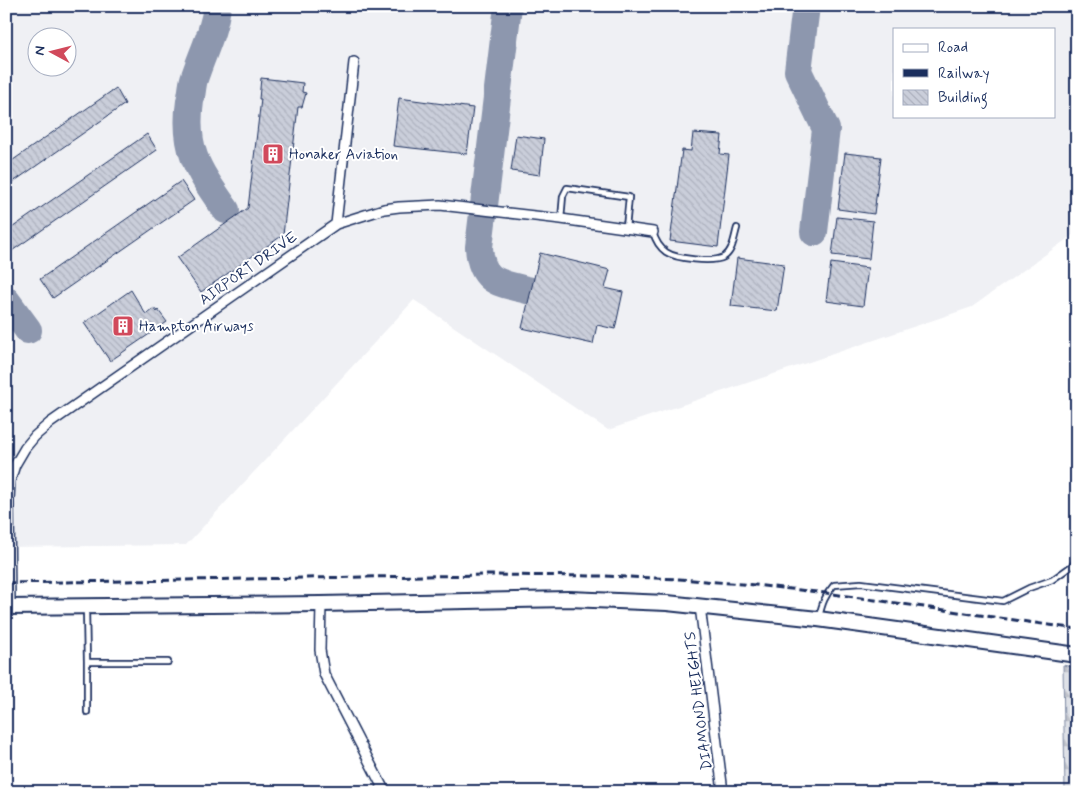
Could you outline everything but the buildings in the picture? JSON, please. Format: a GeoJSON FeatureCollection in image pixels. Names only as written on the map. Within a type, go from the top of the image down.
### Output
{"type":"FeatureCollection","features":[{"type":"Feature","properties":{"kind":"main road"},"geometry":{"type":"LineString","coordinates":[[8,607],[569,599],[667,602],[818,619],[1077,655]]}},
{"type":"Feature","properties":{"kind":"street"},"geometry":{"type":"LineString","coordinates":[[336,224],[354,62]]}},
{"type":"Feature","properties":{"kind":"street","name":"AIRPORT DRIVE"},"geometry":{"type":"LineString","coordinates":[[8,607],[10,482],[15,465],[35,436],[50,423],[336,224],[384,209],[420,205],[460,206],[653,232]]}},
{"type":"Feature","properties":{"kind":"street"},"geometry":{"type":"LineString","coordinates":[[321,604],[320,650],[324,674],[385,792]]}},
{"type":"Feature","properties":{"kind":"street","name":"DIAMOND HEIGHTS"},"geometry":{"type":"LineString","coordinates":[[700,606],[723,792]]}},
{"type":"Feature","properties":{"kind":"lane"},"geometry":{"type":"LineString","coordinates":[[561,219],[564,196],[568,188],[629,197],[626,228]]}},
{"type":"Feature","properties":{"kind":"lane"},"geometry":{"type":"LineString","coordinates":[[653,232],[655,239],[666,253],[685,258],[711,260],[724,256],[729,252],[736,228]]}},
{"type":"Feature","properties":{"kind":"lane"},"geometry":{"type":"LineString","coordinates":[[818,619],[824,598],[834,585],[861,583],[1003,601],[1029,588],[1052,580],[1073,565],[1077,557]]}},
{"type":"Feature","properties":{"kind":"lane"},"geometry":{"type":"LineString","coordinates":[[86,606],[87,712]]}},
{"type":"Feature","properties":{"kind":"lane"},"geometry":{"type":"LineString","coordinates":[[87,662],[168,662]]}},
{"type":"Feature","properties":{"kind":"shaded area"},"geometry":{"type":"Polygon","coordinates":[[[6,6],[1077,6],[1077,232],[972,307],[608,430],[414,300],[186,545],[6,547],[6,6]]]}},
{"type":"Feature","properties":{"kind":"green space"},"geometry":{"type":"Polygon","coordinates":[[[1063,665],[1077,668],[1077,792],[1065,792],[1063,665]]]}},
{"type":"Feature","properties":{"kind":"taxiway"},"geometry":{"type":"LineString","coordinates":[[217,6],[211,34],[193,82],[188,118],[191,147],[195,160],[208,184],[226,210]]}},
{"type":"Feature","properties":{"kind":"taxiway"},"geometry":{"type":"LineString","coordinates":[[508,6],[479,247],[481,259],[488,275],[502,283],[531,291]]}},
{"type":"Feature","properties":{"kind":"taxiway"},"geometry":{"type":"LineString","coordinates":[[806,6],[798,71],[826,129],[814,232]]}},
{"type":"Feature","properties":{"kind":"taxiway"},"geometry":{"type":"LineString","coordinates":[[6,300],[28,330]]}},
{"type":"Feature","properties":{"kind":"railway"},"geometry":{"type":"LineString","coordinates":[[6,583],[486,575],[679,579],[826,593],[1077,629]]}},
{"type":"Feature","properties":{"kind":"place","name":"Honaker Aviation"},"geometry":{"type":"Point","coordinates":[273,154]}},
{"type":"Feature","properties":{"kind":"place","name":"Hampton Airways"},"geometry":{"type":"Point","coordinates":[123,326]}}]}
